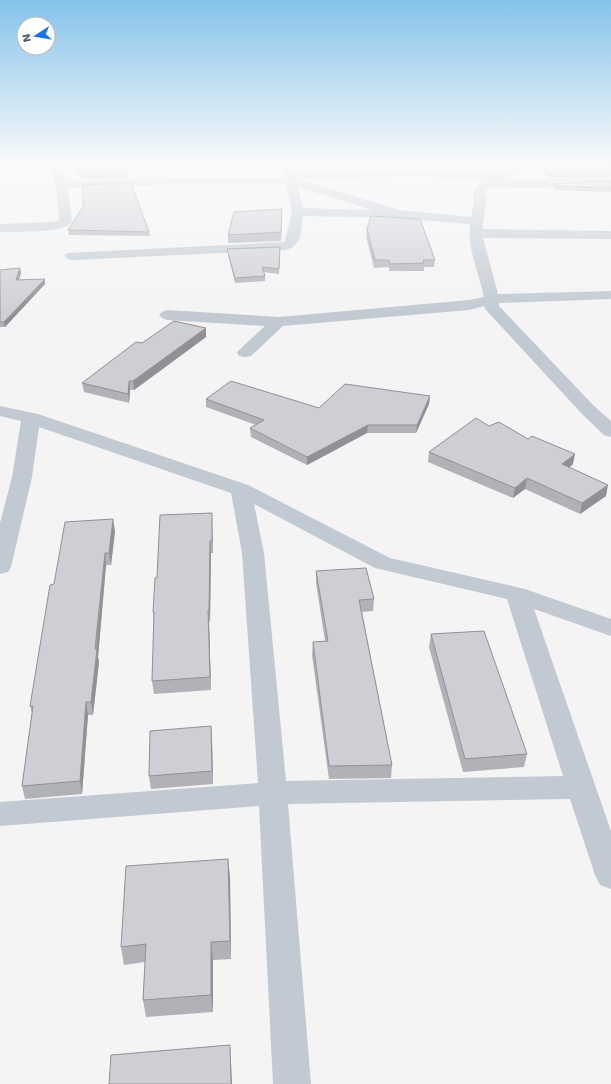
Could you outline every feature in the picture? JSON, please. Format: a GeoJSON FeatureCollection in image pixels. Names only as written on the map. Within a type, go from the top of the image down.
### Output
{"type":"FeatureCollection","features":[{"type":"Feature","properties":{"kind":"street"},"geometry":{"type":"LineString","coordinates":[[0,228],[55,226],[66,222],[65,215]]}},
{"type":"Feature","properties":{"kind":"street"},"geometry":{"type":"LineString","coordinates":[[72,256],[286,246],[291,243],[297,215]]}},
{"type":"Feature","properties":{"kind":"street"},"geometry":{"type":"LineString","coordinates":[[402,215],[476,227],[611,235]]}},
{"type":"Feature","properties":{"kind":"street"},"geometry":{"type":"LineString","coordinates":[[479,215],[476,227],[485,276],[493,299],[491,307],[588,410],[611,431]]}},
{"type":"Feature","properties":{"kind":"street"},"geometry":{"type":"LineString","coordinates":[[167,315],[279,322],[469,305],[493,299],[611,295]]}},
{"type":"Feature","properties":{"kind":"street"},"geometry":{"type":"LineString","coordinates":[[245,352],[279,322]]}},
{"type":"Feature","properties":{"kind":"street"},"geometry":{"type":"LineString","coordinates":[[0,412],[31,418],[241,489],[383,563],[517,594],[611,628]]}},
{"type":"Feature","properties":{"kind":"street"},"geometry":{"type":"LineString","coordinates":[[0,568],[22,477],[31,418]]}},
{"type":"Feature","properties":{"kind":"street"},"geometry":{"type":"LineString","coordinates":[[241,489],[253,553],[273,793],[292,1084]]}},
{"type":"Feature","properties":{"kind":"street"},"geometry":{"type":"LineString","coordinates":[[517,594],[543,669],[579,787],[611,875]]}},
{"type":"Feature","properties":{"kind":"street"},"geometry":{"type":"LineString","coordinates":[[0,814],[273,793],[579,787]]}},
{"type":"Feature","properties":{"kind":"building"},"geometry":{"type":"Polygon","coordinates":[[[78,215],[143,215],[149,232],[68,230],[78,215]]]}},
{"type":"Feature","properties":{"kind":"building"},"geometry":{"type":"Polygon","coordinates":[[[233,215],[282,215],[281,232],[228,235],[233,215]]]}},
{"type":"Feature","properties":{"kind":"building"},"geometry":{"type":"Polygon","coordinates":[[[371,216],[420,219],[435,260],[423,260],[424,263],[390,264],[389,260],[375,260],[367,229],[371,216]]]}},
{"type":"Feature","properties":{"kind":"building"},"geometry":{"type":"Polygon","coordinates":[[[280,247],[279,269],[262,267],[265,276],[235,278],[227,249],[280,247]]]}},
{"type":"Feature","properties":{"kind":"building"},"geometry":{"type":"Polygon","coordinates":[[[20,268],[16,280],[45,279],[4,322],[0,322],[0,270],[20,268]]]}},
{"type":"Feature","properties":{"kind":"building"},"geometry":{"type":"Polygon","coordinates":[[[174,321],[206,328],[133,381],[129,381],[128,394],[82,383],[136,342],[142,343],[174,321]]]}},
{"type":"Feature","properties":{"kind":"building"},"geometry":{"type":"Polygon","coordinates":[[[231,381],[319,408],[345,384],[430,396],[417,425],[368,425],[307,457],[250,428],[264,420],[206,399],[231,381]]]}},
{"type":"Feature","properties":{"kind":"building"},"geometry":{"type":"Polygon","coordinates":[[[476,418],[489,426],[499,422],[528,439],[532,436],[575,454],[562,464],[608,485],[582,503],[527,478],[515,488],[429,452],[476,418]]]}},
{"type":"Feature","properties":{"kind":"building"},"geometry":{"type":"Polygon","coordinates":[[[212,513],[208,610],[210,677],[152,681],[153,612],[155,578],[157,577],[160,515],[212,513]]]}},
{"type":"Feature","properties":{"kind":"building"},"geometry":{"type":"Polygon","coordinates":[[[113,519],[109,553],[105,553],[91,702],[86,702],[80,781],[22,786],[33,706],[30,706],[50,585],[54,584],[65,522],[113,519]]]}},
{"type":"Feature","properties":{"kind":"building"},"geometry":{"type":"Polygon","coordinates":[[[366,568],[374,599],[359,600],[392,765],[329,766],[313,642],[328,641],[316,571],[366,568]]]}},
{"type":"Feature","properties":{"kind":"building"},"geometry":{"type":"Polygon","coordinates":[[[484,631],[527,754],[465,759],[431,634],[484,631]]]}},
{"type":"Feature","properties":{"kind":"building"},"geometry":{"type":"Polygon","coordinates":[[[211,726],[212,771],[149,776],[150,731],[211,726]]]}},
{"type":"Feature","properties":{"kind":"building"},"geometry":{"type":"Polygon","coordinates":[[[228,859],[230,941],[211,942],[211,995],[143,1000],[146,944],[121,947],[126,866],[228,859]]]}},
{"type":"Feature","properties":{"kind":"building"},"geometry":{"type":"Polygon","coordinates":[[[230,1045],[231,1084],[109,1084],[111,1055],[230,1045]]]}}]}
